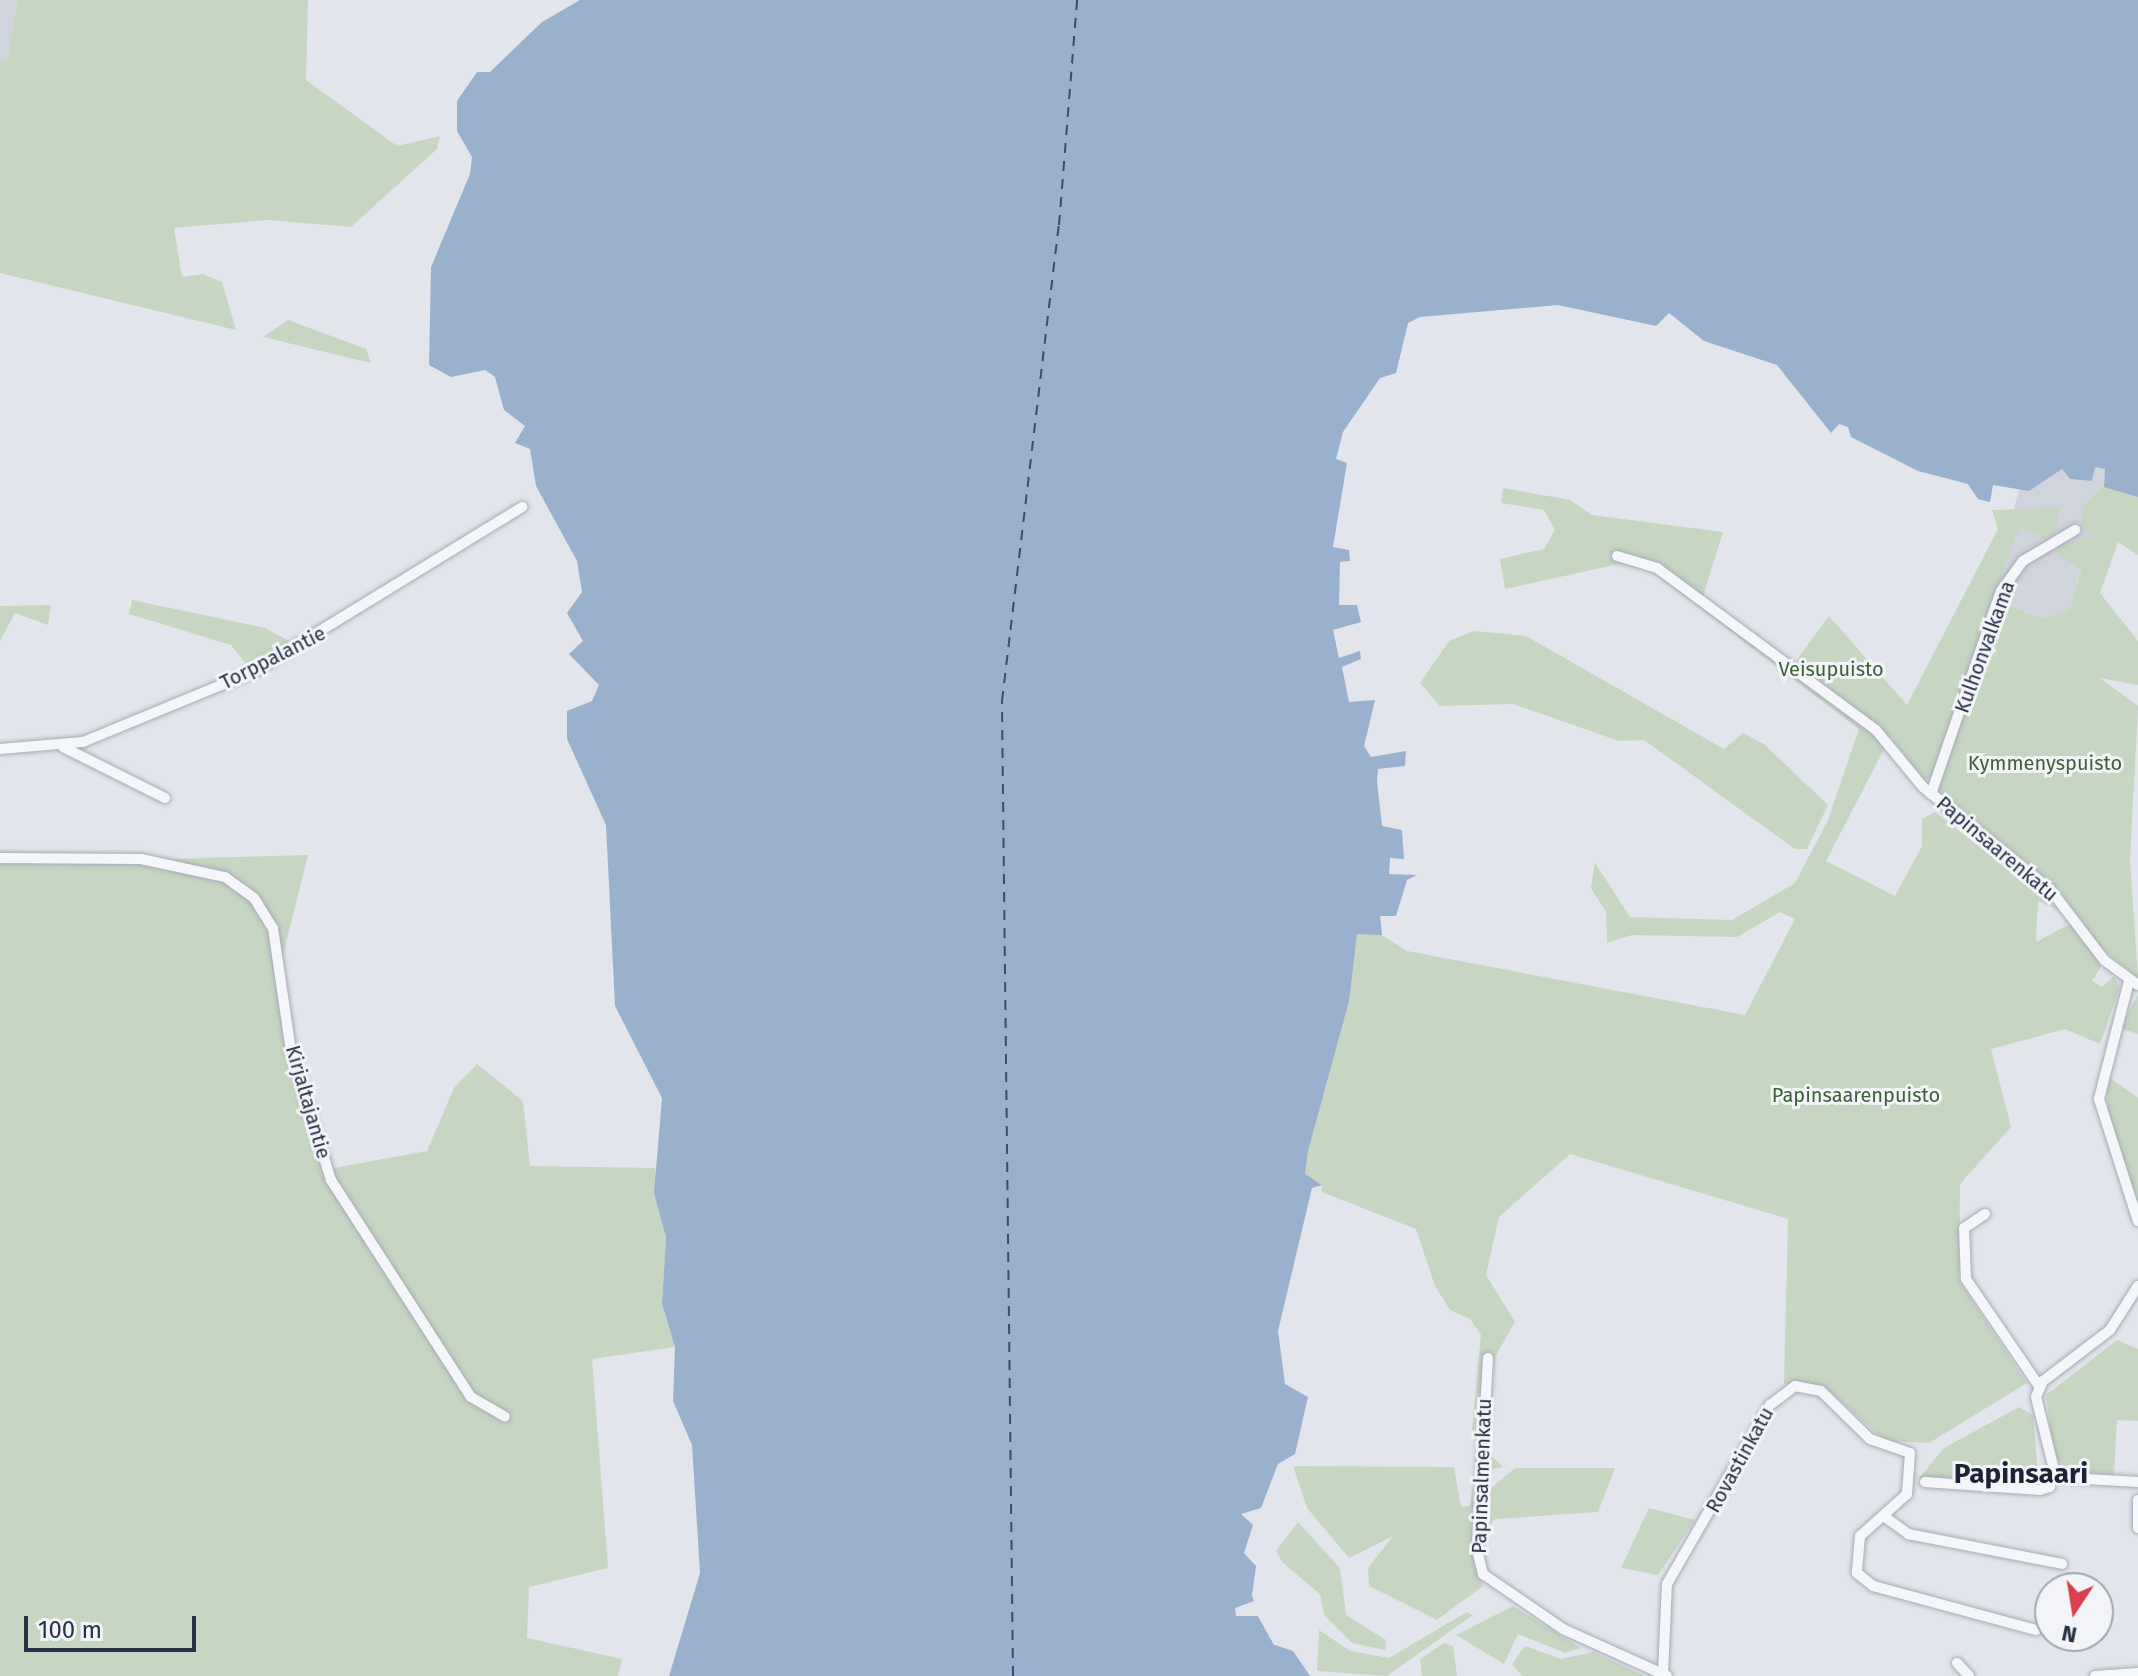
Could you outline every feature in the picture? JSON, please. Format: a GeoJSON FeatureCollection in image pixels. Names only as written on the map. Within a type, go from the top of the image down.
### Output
{"type":"FeatureCollection","features":[{"type":"Feature","properties":{"kind":"street","name":"Torppalantie"},"geometry":{"type":"LineString","coordinates":[[0,749],[63,747],[284,657],[522,507]]}},
{"type":"Feature","properties":{"kind":"street","name":"Kulhonvalkama"},"geometry":{"type":"LineString","coordinates":[[1931,794],[2001,591],[2023,561],[2075,530]]}},
{"type":"Feature","properties":{"kind":"street","name":"Papinsaarenkatu"},"geometry":{"type":"LineString","coordinates":[[1617,556],[1653,565],[1876,730],[1931,794],[2050,889],[2134,983]]}},
{"type":"Feature","properties":{"kind":"street"},"geometry":{"type":"LineString","coordinates":[[63,747],[165,798]]}},
{"type":"Feature","properties":{"kind":"street","name":"Kirjaltajantie"},"geometry":{"type":"LineString","coordinates":[[0,858],[141,859],[225,877],[248,891],[273,928],[291,1051],[331,1180],[471,1397],[505,1417]]}},
{"type":"Feature","properties":{"kind":"street"},"geometry":{"type":"LineString","coordinates":[[2134,983],[2099,1099],[2138,1221]]}},
{"type":"Feature","properties":{"kind":"street"},"geometry":{"type":"LineString","coordinates":[[1925,1482],[2040,1490],[2050,1487],[2054,1469],[2037,1391],[1966,1279],[1964,1228],[1985,1214]]}},
{"type":"Feature","properties":{"kind":"street"},"geometry":{"type":"LineString","coordinates":[[2037,1391],[2110,1330],[2138,1286]]}},
{"type":"Feature","properties":{"kind":"street","name":"Papinsalmenkatu"},"geometry":{"type":"LineString","coordinates":[[1488,1358],[1479,1456],[1483,1574],[1577,1637],[1665,1675]]}},
{"type":"Feature","properties":{"kind":"street","name":"Rovastinkatu"},"geometry":{"type":"LineString","coordinates":[[1665,1675],[1667,1584],[1778,1395],[1795,1386],[1821,1391],[1870,1439],[1910,1453],[1907,1494],[1885,1517]]}},
{"type":"Feature","properties":{"kind":"street"},"geometry":{"type":"LineString","coordinates":[[2054,1469],[2069,1478],[2138,1482]]}},
{"type":"Feature","properties":{"kind":"street"},"geometry":{"type":"LineString","coordinates":[[2138,1500],[2138,1528]]}},
{"type":"Feature","properties":{"kind":"street"},"geometry":{"type":"LineString","coordinates":[[2034,1629],[1865,1579],[1855,1547],[1885,1517],[1908,1534],[2062,1564]]}},
{"type":"Feature","properties":{"kind":"street"},"geometry":{"type":"LineString","coordinates":[[1957,1663],[1969,1676]]}},
{"type":"Feature","properties":{"kind":"street"},"geometry":{"type":"LineString","coordinates":[[2095,1676],[2138,1673]]}},
{"type":"Feature","properties":{"kind":"shaded area"},"geometry":{"type":"Polygon","coordinates":[[[0,0],[18,0],[7,61],[0,60],[0,0]]]}},
{"type":"Feature","properties":{"kind":"shaded area"},"geometry":{"type":"Polygon","coordinates":[[[2094,467],[2105,469],[2104,487],[2069,610],[2041,618],[1988,596],[2019,491],[2062,469],[2070,479],[2092,481],[2094,467]]]}},
{"type":"Feature","properties":{"kind":"green space"},"geometry":{"type":"Polygon","coordinates":[[[18,0],[308,0],[306,80],[397,146],[440,136],[437,149],[351,227],[268,220],[174,228],[182,277],[203,274],[222,282],[236,330],[0,273],[0,60],[7,61],[18,0]]]}},
{"type":"Feature","properties":{"kind":"green space"},"geometry":{"type":"Polygon","coordinates":[[[288,320],[366,349],[371,363],[263,337],[288,320]]]}},
{"type":"Feature","properties":{"kind":"green space","name":"Kymmenyspuisto"},"geometry":{"type":"Polygon","coordinates":[[[2138,480],[2138,555],[2118,542],[2100,593],[2138,641],[2138,685],[2100,678],[2138,706],[2130,860],[2138,978],[2102,948],[2057,887],[1938,790],[2002,602],[2041,618],[2069,610],[2081,570],[2050,548],[2090,536],[2081,524],[2084,506],[2104,484],[2138,480]]]}},
{"type":"Feature","properties":{"kind":"green space","name":"Papinsaarenpuisto"},"geometry":{"type":"Polygon","coordinates":[[[1503,488],[1570,500],[1592,515],[1723,532],[1702,599],[1793,665],[1829,616],[1907,705],[1998,529],[1992,510],[2059,508],[2055,533],[2044,539],[2020,527],[2016,533],[1935,775],[1924,781],[1891,736],[1826,861],[1895,896],[1922,846],[1922,819],[1935,812],[2061,911],[2038,901],[2036,942],[2070,924],[2102,965],[2092,981],[2102,987],[2114,976],[2120,987],[2100,1044],[2065,1029],[1991,1049],[2011,1127],[1960,1184],[1959,1281],[2027,1383],[1929,1443],[1885,1441],[1823,1385],[1784,1384],[1788,1219],[1570,1154],[1499,1217],[1486,1275],[1515,1322],[1494,1359],[1484,1449],[1503,1467],[1487,1470],[1482,1463],[1484,1432],[1477,1436],[1472,1430],[1481,1335],[1470,1319],[1450,1310],[1435,1286],[1416,1229],[1322,1192],[1322,1184],[1282,1163],[1279,1144],[1307,1050],[1323,912],[1380,916],[1382,935],[1407,951],[1745,1015],[1795,919],[1780,912],[1737,937],[1632,935],[1607,943],[1606,912],[1591,888],[1595,863],[1630,917],[1732,920],[1795,883],[1828,820],[1859,729],[1650,570],[1619,564],[1505,589],[1500,559],[1544,549],[1555,530],[1544,510],[1501,503],[1503,488]]]}},
{"type":"Feature","properties":{"kind":"green space"},"geometry":{"type":"Polygon","coordinates":[[[132,600],[265,628],[291,642],[247,665],[231,645],[129,614],[132,600]]]}},
{"type":"Feature","properties":{"kind":"green space"},"geometry":{"type":"Polygon","coordinates":[[[51,605],[48,625],[15,613],[0,641],[0,606],[51,605]]]}},
{"type":"Feature","properties":{"kind":"green space"},"geometry":{"type":"Polygon","coordinates":[[[1474,631],[1526,636],[1724,749],[1743,733],[1764,744],[1828,805],[1807,849],[1795,849],[1644,740],[1619,741],[1513,704],[1440,706],[1420,683],[1449,641],[1474,631]]]}},
{"type":"Feature","properties":{"kind":"green space"},"geometry":{"type":"Polygon","coordinates":[[[308,855],[277,979],[323,1170],[427,1151],[454,1088],[477,1064],[523,1101],[530,1166],[655,1168],[666,1237],[662,1304],[675,1347],[592,1359],[608,1568],[529,1587],[527,1638],[622,1659],[618,1676],[0,1676],[0,864],[308,855]]]}},
{"type":"Feature","properties":{"kind":"green space"},"geometry":{"type":"Polygon","coordinates":[[[2138,995],[2138,1034],[2120,1028],[2138,995]]]}},
{"type":"Feature","properties":{"kind":"green space"},"geometry":{"type":"Polygon","coordinates":[[[2106,1075],[2138,1098],[2138,1203],[2109,1122],[2106,1075]]]}},
{"type":"Feature","properties":{"kind":"green space"},"geometry":{"type":"Polygon","coordinates":[[[2117,1340],[2138,1349],[2138,1421],[2117,1420],[2114,1475],[2073,1473],[2054,1456],[2046,1395],[2117,1340]]]}},
{"type":"Feature","properties":{"kind":"green space"},"geometry":{"type":"Polygon","coordinates":[[[2019,1407],[2033,1415],[2039,1485],[1919,1478],[1944,1448],[2019,1407]]]}},
{"type":"Feature","properties":{"kind":"green space"},"geometry":{"type":"Polygon","coordinates":[[[1293,1466],[1454,1467],[1461,1507],[1470,1506],[1473,1484],[1473,1555],[1483,1586],[1437,1620],[1369,1586],[1368,1568],[1393,1536],[1349,1558],[1307,1508],[1293,1466]]]}},
{"type":"Feature","properties":{"kind":"green space"},"geometry":{"type":"Polygon","coordinates":[[[1515,1468],[1615,1468],[1598,1512],[1495,1519],[1484,1532],[1482,1496],[1515,1468]]]}},
{"type":"Feature","properties":{"kind":"green space"},"geometry":{"type":"Polygon","coordinates":[[[1649,1508],[1695,1520],[1658,1575],[1621,1568],[1649,1508]]]}},
{"type":"Feature","properties":{"kind":"green space"},"geometry":{"type":"Polygon","coordinates":[[[1298,1522],[1340,1568],[1346,1615],[1386,1640],[1385,1650],[1352,1643],[1324,1615],[1320,1594],[1283,1563],[1276,1551],[1298,1522]]]}},
{"type":"Feature","properties":{"kind":"green space"},"geometry":{"type":"Polygon","coordinates":[[[1513,1606],[1581,1648],[1565,1653],[1518,1634],[1504,1664],[1456,1635],[1513,1606]]]}},
{"type":"Feature","properties":{"kind":"green space"},"geometry":{"type":"Polygon","coordinates":[[[1467,1612],[1473,1615],[1387,1676],[1317,1671],[1319,1630],[1350,1651],[1389,1658],[1467,1612]]]}},
{"type":"Feature","properties":{"kind":"green space"},"geometry":{"type":"Polygon","coordinates":[[[1444,1643],[1453,1646],[1457,1676],[1422,1676],[1420,1659],[1444,1643]]]}},
{"type":"Feature","properties":{"kind":"green space"},"geometry":{"type":"Polygon","coordinates":[[[1525,1646],[1561,1659],[1593,1652],[1645,1676],[1522,1676],[1512,1664],[1525,1646]]]}},
{"type":"Feature","properties":{"kind":"water"},"geometry":{"type":"Polygon","coordinates":[[[580,0],[2138,0],[2138,497],[2104,487],[2105,469],[2095,467],[2092,481],[2070,479],[2062,469],[2029,491],[1993,485],[1990,502],[1978,499],[1968,484],[1918,471],[1851,437],[1848,427],[1839,424],[1831,433],[1777,365],[1704,341],[1669,313],[1656,326],[1558,305],[1420,317],[1408,323],[1396,373],[1380,378],[1343,432],[1336,459],[1347,463],[1333,547],[1349,550],[1350,561],[1340,562],[1339,605],[1357,605],[1361,622],[1333,630],[1339,658],[1360,651],[1361,659],[1342,667],[1349,702],[1375,700],[1364,746],[1371,757],[1406,751],[1405,766],[1378,769],[1377,781],[1382,826],[1402,830],[1404,859],[1390,858],[1389,874],[1417,875],[1407,880],[1396,916],[1380,916],[1382,935],[1357,934],[1349,1001],[1308,1151],[1305,1174],[1322,1185],[1312,1188],[1278,1331],[1285,1384],[1308,1397],[1295,1454],[1278,1464],[1261,1508],[1241,1514],[1253,1525],[1244,1553],[1256,1566],[1252,1595],[1258,1616],[1275,1645],[1293,1651],[1310,1676],[669,1676],[700,1573],[692,1445],[673,1401],[675,1347],[662,1304],[666,1237],[654,1193],[662,1098],[615,1006],[606,825],[567,739],[567,711],[592,701],[599,685],[569,654],[583,641],[567,613],[582,592],[577,561],[536,486],[530,449],[515,443],[525,426],[504,410],[495,377],[485,370],[451,377],[429,365],[431,267],[470,174],[472,157],[457,131],[457,101],[477,72],[490,72],[542,22],[580,0]]]}},
{"type":"Feature","properties":{"kind":"pier"},"geometry":{"type":"Polygon","coordinates":[[[1257,1600],[1278,1643],[1274,1645],[1258,1616],[1236,1616],[1235,1608],[1257,1600]]]}},
{"type":"Feature","properties":{"kind":"ferry route"},"geometry":{"type":"LineString","coordinates":[[1013,1676],[1002,701],[1059,225],[1077,0]]}},
{"type":"Feature","properties":{"kind":"district","name":"Papinsaari"},"geometry":{"type":"Point","coordinates":[2021,1474]}},
{"type":"Feature","properties":{"kind":"park label","name":"Veisupuisto"},"geometry":{"type":"Point","coordinates":[1831,669]}}]}
